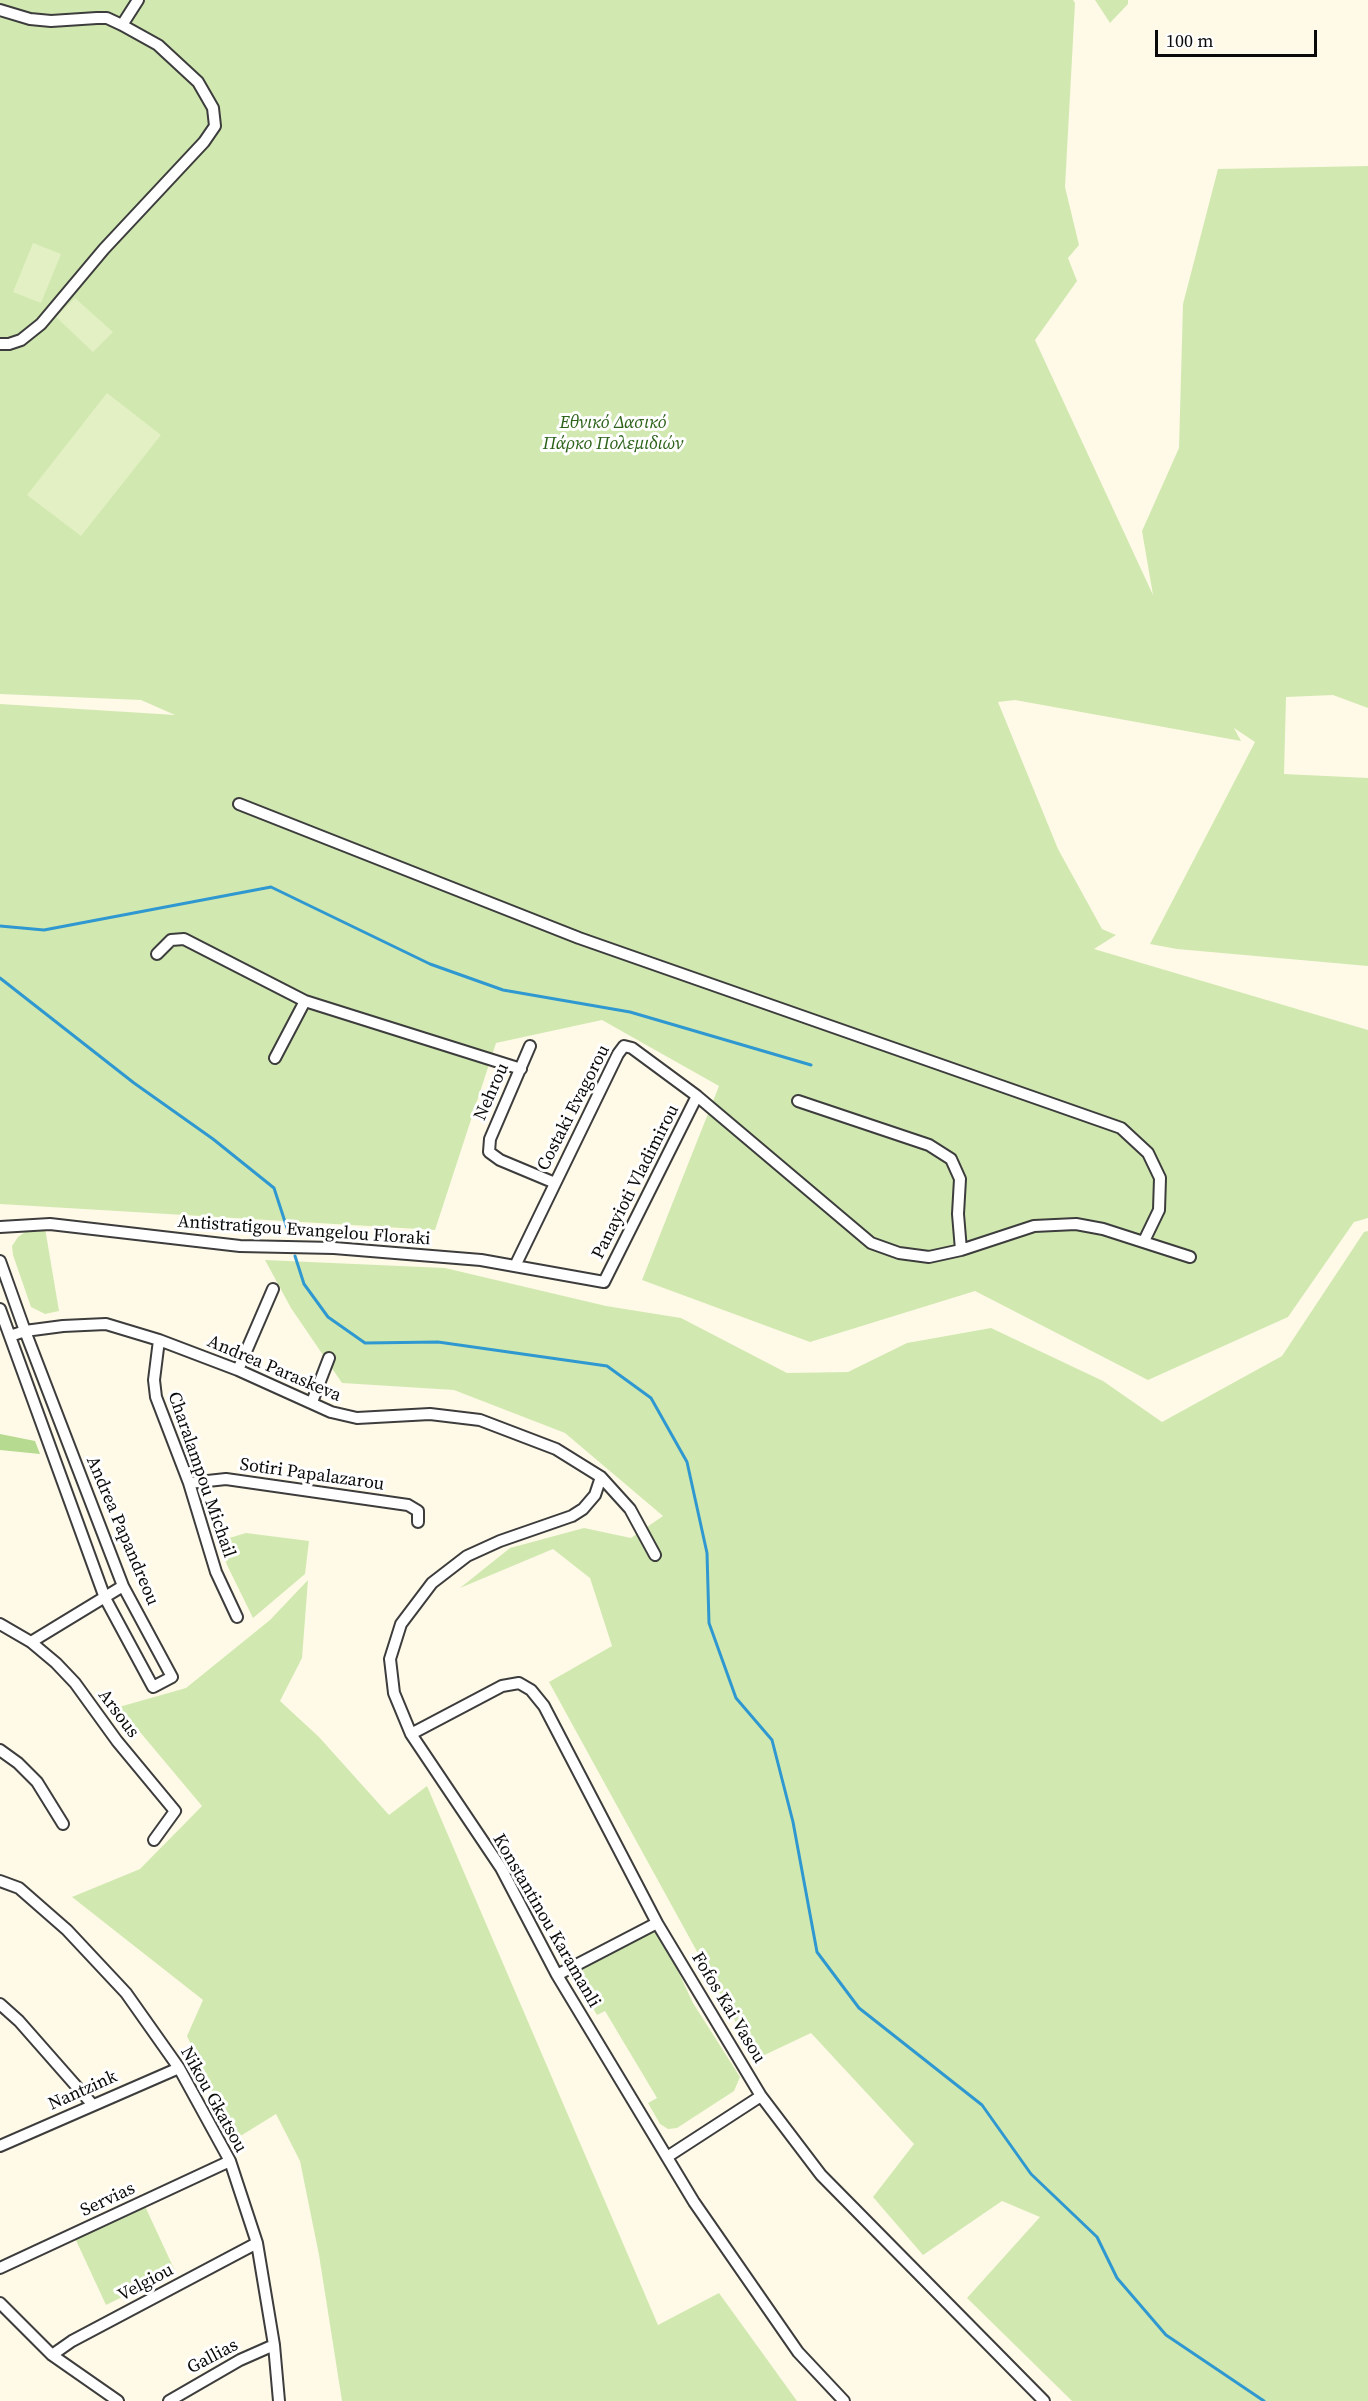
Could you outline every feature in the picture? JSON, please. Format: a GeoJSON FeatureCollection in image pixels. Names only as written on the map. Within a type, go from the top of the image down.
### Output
{"type":"FeatureCollection","features":[{"type":"Feature","properties":{"kind":"street"},"geometry":{"type":"LineString","coordinates":[[122,25],[138,0]]}},
{"type":"Feature","properties":{"kind":"street"},"geometry":{"type":"LineString","coordinates":[[0,10],[30,19],[51,21],[107,18],[122,25],[158,45],[198,82],[213,108],[215,126],[204,142],[104,249],[41,324],[21,340],[0,344]]}},
{"type":"Feature","properties":{"kind":"street"},"geometry":{"type":"LineString","coordinates":[[238,804],[433,883],[579,938],[1121,1128],[1148,1152],[1161,1178],[1159,1210],[1144,1241]]}},
{"type":"Feature","properties":{"kind":"street"},"geometry":{"type":"LineString","coordinates":[[158,954],[171,940],[184,939],[305,1001],[522,1069]]}},
{"type":"Feature","properties":{"kind":"street"},"geometry":{"type":"LineString","coordinates":[[275,1058],[305,1001]]}},
{"type":"Feature","properties":{"kind":"street","name":"Nehrou"},"geometry":{"type":"LineString","coordinates":[[530,1046],[490,1139],[489,1152],[500,1161],[555,1183]]}},
{"type":"Feature","properties":{"kind":"street","name":"Costaki Evagorou"},"geometry":{"type":"LineString","coordinates":[[515,1266],[618,1054],[624,1046],[632,1048],[697,1096]]}},
{"type":"Feature","properties":{"kind":"street"},"geometry":{"type":"LineString","coordinates":[[697,1096],[871,1243],[899,1253],[929,1257],[961,1250],[1034,1226],[1076,1224],[1103,1229],[1190,1257]]}},
{"type":"Feature","properties":{"kind":"street","name":"Panayioti Vladimirou"},"geometry":{"type":"LineString","coordinates":[[604,1281],[697,1096]]}},
{"type":"Feature","properties":{"kind":"street"},"geometry":{"type":"LineString","coordinates":[[798,1101],[928,1145],[951,1159],[960,1179],[958,1214],[961,1250]]}},
{"type":"Feature","properties":{"kind":"street","name":"Antistratigou Evangelou Floraki"},"geometry":{"type":"LineString","coordinates":[[0,1227],[50,1224],[240,1246],[334,1248],[481,1260],[604,1281]]}},
{"type":"Feature","properties":{"kind":"street","name":"Andrea Papandreou"},"geometry":{"type":"LineString","coordinates":[[0,1261],[123,1586],[172,1677],[153,1687],[105,1598],[0,1309]]}},
{"type":"Feature","properties":{"kind":"street"},"geometry":{"type":"LineString","coordinates":[[238,1370],[273,1289]]}},
{"type":"Feature","properties":{"kind":"street","name":"Andrea Paraskeva"},"geometry":{"type":"LineString","coordinates":[[10,1336],[25,1331],[69,1325],[106,1324],[159,1340],[238,1370],[331,1412],[357,1418],[430,1414],[480,1420],[556,1449],[601,1477],[630,1509],[655,1555]]}},
{"type":"Feature","properties":{"kind":"street","name":"Charalampou Michail"},"geometry":{"type":"LineString","coordinates":[[159,1340],[154,1380],[156,1397],[189,1483],[216,1572],[237,1617]]}},
{"type":"Feature","properties":{"kind":"street"},"geometry":{"type":"LineString","coordinates":[[312,1402],[329,1358]]}},
{"type":"Feature","properties":{"kind":"street","name":"Konstantinou Karamanli"},"geometry":{"type":"LineString","coordinates":[[601,1477],[595,1495],[583,1509],[572,1516],[500,1541],[467,1556],[432,1583],[401,1624],[390,1659],[394,1693],[411,1734],[501,1868],[557,1975],[694,2202],[798,2352],[844,2401]]}},
{"type":"Feature","properties":{"kind":"street","name":"Sotiri Papalazarou"},"geometry":{"type":"LineString","coordinates":[[189,1483],[226,1479],[408,1505],[418,1511],[418,1522]]}},
{"type":"Feature","properties":{"kind":"street"},"geometry":{"type":"LineString","coordinates":[[31,1642],[123,1586]]}},
{"type":"Feature","properties":{"kind":"street","name":"Arsous"},"geometry":{"type":"LineString","coordinates":[[0,1624],[31,1642],[56,1662],[175,1811],[154,1840]]}},
{"type":"Feature","properties":{"kind":"street","name":"Fofos Kai Vasou"},"geometry":{"type":"LineString","coordinates":[[411,1734],[502,1686],[519,1683],[531,1690],[544,1706],[657,1923],[761,2096],[821,2175],[1044,2401]]}},
{"type":"Feature","properties":{"kind":"street"},"geometry":{"type":"LineString","coordinates":[[0,1750],[18,1763],[37,1782],[63,1824]]}},
{"type":"Feature","properties":{"kind":"street","name":"Nikou Gkatsou"},"geometry":{"type":"LineString","coordinates":[[0,1881],[19,1888],[68,1930],[126,1993],[179,2068],[230,2161],[257,2243],[274,2345],[279,2401]]}},
{"type":"Feature","properties":{"kind":"street"},"geometry":{"type":"LineString","coordinates":[[557,1975],[657,1923]]}},
{"type":"Feature","properties":{"kind":"street"},"geometry":{"type":"LineString","coordinates":[[0,2004],[19,2021],[92,2104]]}},
{"type":"Feature","properties":{"kind":"street","name":"Nantzink"},"geometry":{"type":"LineString","coordinates":[[0,2146],[179,2068]]}},
{"type":"Feature","properties":{"kind":"street"},"geometry":{"type":"LineString","coordinates":[[667,2157],[761,2096]]}},
{"type":"Feature","properties":{"kind":"street","name":"Servias"},"geometry":{"type":"LineString","coordinates":[[0,2268],[230,2161]]}},
{"type":"Feature","properties":{"kind":"street","name":"Velgiou"},"geometry":{"type":"LineString","coordinates":[[52,2355],[72,2341],[257,2243]]}},
{"type":"Feature","properties":{"kind":"street"},"geometry":{"type":"LineString","coordinates":[[0,2303],[52,2355],[118,2401]]}},
{"type":"Feature","properties":{"kind":"street","name":"Gallias"},"geometry":{"type":"LineString","coordinates":[[169,2401],[240,2360],[274,2345]]}},
{"type":"Feature","properties":{"kind":"green space","name":"Εθνικό Δασικό Πάρκο Πολεμιδιών"},"geometry":{"type":"Polygon","coordinates":[[[0,0],[1073,0],[1075,3],[1065,187],[1079,245],[1068,258],[1077,281],[1035,340],[1153,595],[1142,531],[1179,448],[1183,304],[1218,169],[1368,166],[1368,708],[1333,695],[1286,697],[1284,774],[1368,778],[1368,966],[1177,949],[1150,944],[1255,742],[1234,728],[1241,741],[1015,700],[998,702],[1058,849],[1102,929],[1116,935],[1094,949],[1368,1030],[1368,1218],[1354,1222],[1288,1317],[1148,1380],[975,1291],[810,1342],[642,1280],[719,1086],[602,1020],[496,1043],[435,1230],[0,1204],[0,704],[175,715],[141,700],[0,694],[0,0]]]}},
{"type":"Feature","properties":{"kind":"green space"},"geometry":{"type":"Polygon","coordinates":[[[1095,0],[1128,0],[1128,4],[1110,23],[1095,0]]]}},
{"type":"Feature","properties":{"kind":"green space"},"geometry":{"type":"Polygon","coordinates":[[[33,243],[61,254],[41,303],[13,292],[33,243]]]}},
{"type":"Feature","properties":{"kind":"green space"},"geometry":{"type":"Polygon","coordinates":[[[75,298],[113,332],[93,352],[56,317],[75,298]]]}},
{"type":"Feature","properties":{"kind":"green space"},"geometry":{"type":"Polygon","coordinates":[[[107,393],[161,435],[81,536],[27,495],[107,393]]]}},
{"type":"Feature","properties":{"kind":"green space"},"geometry":{"type":"Polygon","coordinates":[[[45,1228],[59,1311],[45,1314],[31,1307],[12,1246],[18,1237],[28,1230],[45,1228]]]}},
{"type":"Feature","properties":{"kind":"green space"},"geometry":{"type":"Polygon","coordinates":[[[1368,1231],[1368,2401],[1072,2401],[967,2298],[1040,2217],[1002,2201],[923,2255],[873,2197],[914,2144],[811,2033],[756,2059],[549,1682],[612,1646],[590,1578],[553,1549],[460,1588],[510,1548],[584,1528],[631,1538],[663,1516],[565,1433],[454,1390],[342,1383],[291,1308],[265,1260],[445,1268],[606,1306],[681,1318],[787,1373],[848,1372],[907,1343],[991,1328],[1103,1381],[1162,1422],[1282,1356],[1364,1232],[1368,1231]]]}},
{"type":"Feature","properties":{"kind":"green space"},"geometry":{"type":"Polygon","coordinates":[[[0,1434],[35,1441],[40,1454],[0,1450],[0,1434]]]}},
{"type":"Feature","properties":{"kind":"green space"},"geometry":{"type":"Polygon","coordinates":[[[246,1533],[309,1541],[305,1574],[253,1618],[227,1565],[219,1541],[246,1533]]]}},
{"type":"Feature","properties":{"kind":"green space"},"geometry":{"type":"Polygon","coordinates":[[[308,1580],[302,1658],[280,1701],[319,1737],[389,1815],[427,1786],[658,2325],[719,2293],[797,2401],[342,2401],[319,2255],[300,2161],[276,2114],[234,2140],[187,2036],[203,2000],[72,1897],[140,1869],[202,1806],[119,1707],[186,1688],[270,1620],[308,1580]]]}},
{"type":"Feature","properties":{"kind":"green space"},"geometry":{"type":"Polygon","coordinates":[[[650,1930],[662,1937],[693,2003],[740,2077],[734,2091],[677,2128],[668,2129],[660,2124],[648,2103],[657,2098],[605,2011],[597,2015],[574,1976],[578,1967],[650,1930]]]}},
{"type":"Feature","properties":{"kind":"green space"},"geometry":{"type":"Polygon","coordinates":[[[144,2204],[175,2271],[106,2305],[74,2236],[144,2204]]]}},
{"type":"Feature","properties":{"kind":"waterway"},"geometry":{"type":"LineString","coordinates":[[0,926],[44,930],[271,887],[430,964],[503,990],[630,1012],[811,1065]]}},
{"type":"Feature","properties":{"kind":"waterway"},"geometry":{"type":"LineString","coordinates":[[0,978],[134,1083],[213,1139],[274,1188],[288,1231]]}},
{"type":"Feature","properties":{"kind":"waterway"},"geometry":{"type":"LineString","coordinates":[[295,1256],[304,1284],[328,1317],[365,1343],[438,1342],[607,1366],[651,1398],[687,1462],[707,1553],[709,1623],[736,1698],[772,1740],[793,1822],[817,1952],[859,2008],[982,2105],[1031,2174],[1097,2237],[1117,2278],[1166,2335],[1264,2401]]}}]}
